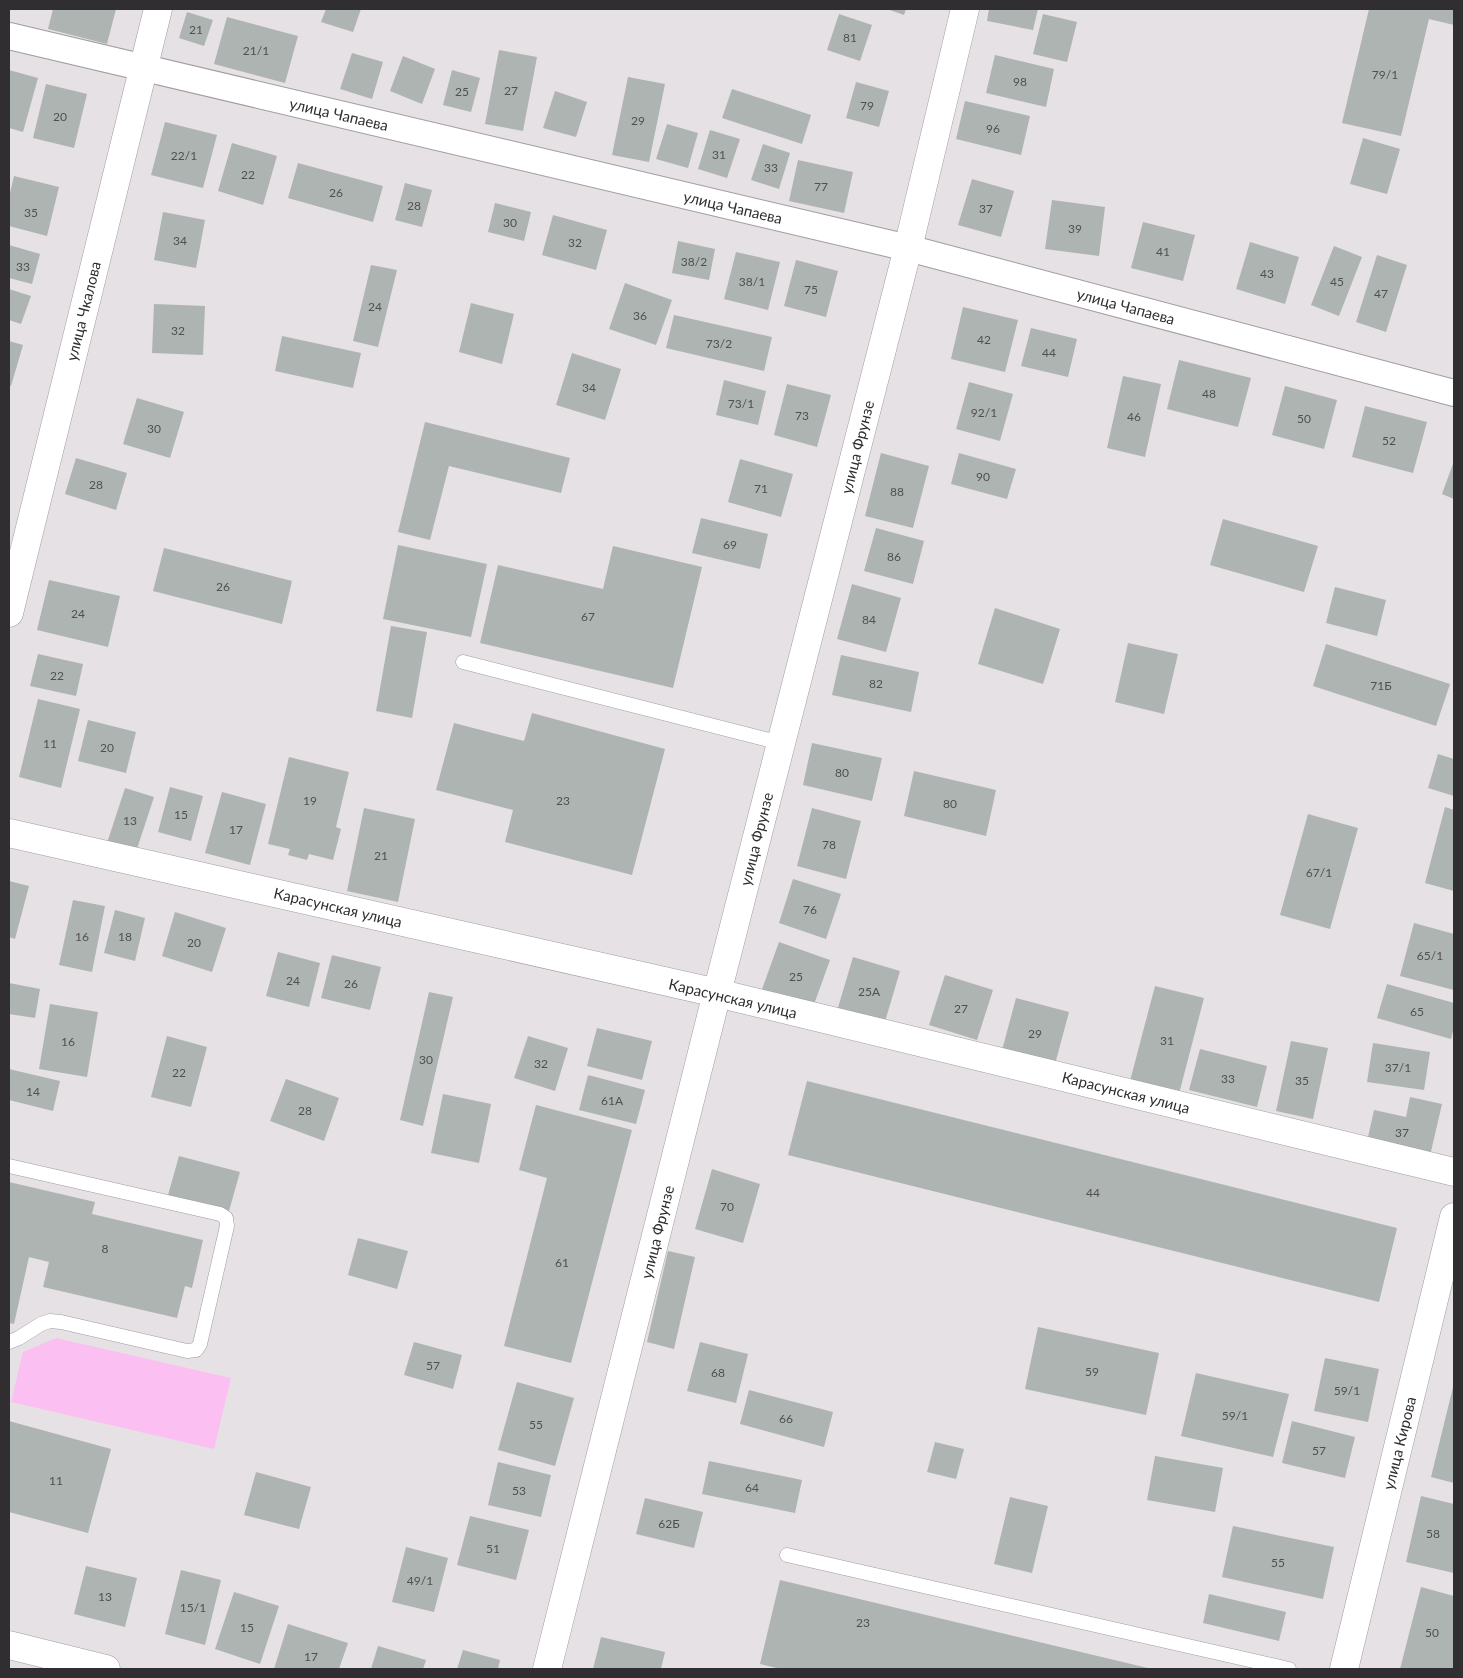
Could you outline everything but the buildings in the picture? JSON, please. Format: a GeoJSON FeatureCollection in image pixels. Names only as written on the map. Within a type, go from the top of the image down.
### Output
{"type":"FeatureCollection","features":[{"type":"Feature","properties":{"kind":"street","name":"улица Чкалова"},"geometry":{"type":"LineString","coordinates":[[9,613],[158,9]]}},
{"type":"Feature","properties":{"kind":"street","name":"улица Фрунзе"},"geometry":{"type":"LineString","coordinates":[[547,1669],[717,993],[908,248],[965,9]]}},
{"type":"Feature","properties":{"kind":"street","name":"улица Чапаева"},"geometry":{"type":"LineString","coordinates":[[9,36],[908,248],[1454,393]]}},
{"type":"Feature","properties":{"kind":"street","name":"Карасунская улица"},"geometry":{"type":"LineString","coordinates":[[9,833],[717,993],[1454,1172]]}},
{"type":"Feature","properties":{"kind":"street","name":"улица Кирова"},"geometry":{"type":"LineString","coordinates":[[1344,1669],[1454,1217]]}},
{"type":"Feature","properties":{"kind":"street"},"geometry":{"type":"LineString","coordinates":[[9,1646],[106,1669]]}},
{"type":"Feature","properties":{"kind":"lane"},"geometry":{"type":"LineString","coordinates":[[463,662],[781,743]]}},
{"type":"Feature","properties":{"kind":"lane"},"geometry":{"type":"LineString","coordinates":[[9,1166],[220,1214],[226,1218],[227,1226],[200,1344],[196,1350],[187,1351],[50,1321],[9,1342]]}},
{"type":"Feature","properties":{"kind":"lane"},"geometry":{"type":"LineString","coordinates":[[787,1555],[1288,1669]]}},
{"type":"Feature","properties":{"kind":"shaded area"},"geometry":{"type":"Polygon","coordinates":[[[56,1338],[231,1378],[214,1449],[11,1402],[23,1352],[56,1338]]]}}]}
